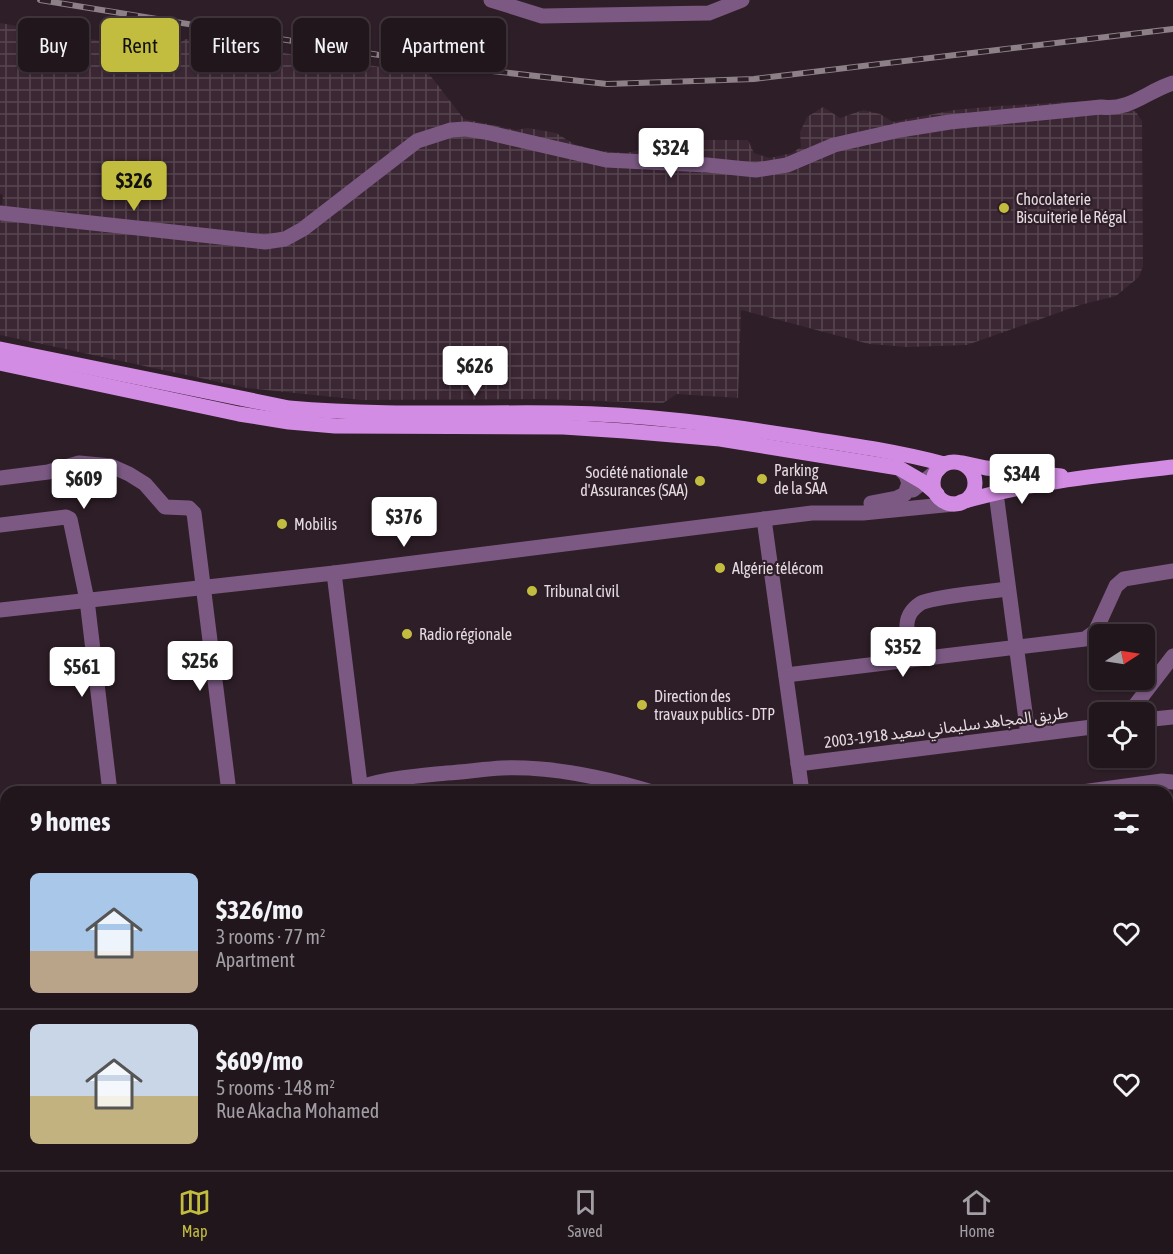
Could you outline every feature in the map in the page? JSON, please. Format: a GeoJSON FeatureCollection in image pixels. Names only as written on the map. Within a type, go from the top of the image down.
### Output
{"type":"FeatureCollection","features":[{"type":"Feature","properties":{"kind":"main road"},"geometry":{"type":"LineString","coordinates":[[0,349],[289,408],[336,412],[564,413],[650,418],[775,433],[919,457],[969,469],[974,481],[971,494],[958,503]]}},
{"type":"Feature","properties":{"kind":"main road"},"geometry":{"type":"LineString","coordinates":[[0,363],[239,414],[289,422],[335,426],[563,427],[720,439],[899,468],[923,482],[941,500],[958,503],[996,493],[1076,478],[1173,467]]}},
{"type":"Feature","properties":{"kind":"main road"},"geometry":{"type":"LineString","coordinates":[[947,465],[1076,478]]}},
{"type":"Feature","properties":{"kind":"main road"},"geometry":{"type":"LineString","coordinates":[[937,494],[933,481],[947,465]]}},
{"type":"Feature","properties":{"kind":"street"},"geometry":{"type":"LineString","coordinates":[[491,0],[542,16],[565,16],[709,13],[742,0]]}},
{"type":"Feature","properties":{"kind":"street"},"geometry":{"type":"LineString","coordinates":[[0,213],[265,242],[285,238],[303,229],[417,141],[451,130],[466,129],[485,132],[606,160],[756,170],[787,165],[845,142],[900,130],[997,117],[1101,107],[1114,109],[1132,104],[1162,86],[1173,83]]}},
{"type":"Feature","properties":{"kind":"street"},"geometry":{"type":"LineString","coordinates":[[0,478],[48,472],[79,463],[111,466],[145,484],[165,507],[189,508],[194,513],[228,786]]}},
{"type":"Feature","properties":{"kind":"street"},"geometry":{"type":"LineString","coordinates":[[0,610],[334,573],[812,513],[897,498],[947,465]]}},
{"type":"Feature","properties":{"kind":"street"},"geometry":{"type":"LineString","coordinates":[[899,468],[906,475],[909,483],[905,494]]}},
{"type":"Feature","properties":{"kind":"street"},"geometry":{"type":"LineString","coordinates":[[996,493],[1028,735]]}},
{"type":"Feature","properties":{"kind":"street"},"geometry":{"type":"LineString","coordinates":[[812,513],[863,513],[958,503]]}},
{"type":"Feature","properties":{"kind":"street"},"geometry":{"type":"LineString","coordinates":[[0,525],[66,516],[70,519],[87,600],[109,786]]}},
{"type":"Feature","properties":{"kind":"street"},"geometry":{"type":"LineString","coordinates":[[764,519],[801,786]]}},
{"type":"Feature","properties":{"kind":"street"},"geometry":{"type":"LineString","coordinates":[[786,675],[1085,639],[1095,632],[1116,586],[1124,579],[1173,571]]}},
{"type":"Feature","properties":{"kind":"street"},"geometry":{"type":"LineString","coordinates":[[334,573],[361,786]]}},
{"type":"Feature","properties":{"kind":"street"},"geometry":{"type":"LineString","coordinates":[[928,658],[915,650],[908,637],[907,622],[911,611],[923,602],[1008,589]]}},
{"type":"Feature","properties":{"kind":"street"},"geometry":{"type":"LineString","coordinates":[[1138,702],[1173,656]]}},
{"type":"Feature","properties":{"kind":"street"},"geometry":{"type":"LineString","coordinates":[[1155,719],[1173,717]]}},
{"type":"Feature","properties":{"kind":"street","name":"طريق المجاهد سليماني سعيد 1918-2003"},"geometry":{"type":"LineString","coordinates":[[798,764],[1089,727]]}},
{"type":"Feature","properties":{"kind":"street"},"geometry":{"type":"LineString","coordinates":[[369,786],[379,781],[410,776],[502,768],[545,769],[634,786]]}},
{"type":"Feature","properties":{"kind":"street"},"geometry":{"type":"LineString","coordinates":[[1126,786],[1162,781],[1173,782]]}},
{"type":"Feature","properties":{"kind":"shaded area"},"geometry":{"type":"Polygon","coordinates":[[[0,23],[18,26],[18,72],[89,72],[89,39],[101,41],[101,72],[179,72],[179,43],[186,39],[191,40],[191,72],[281,72],[281,53],[293,54],[293,72],[369,72],[369,65],[381,67],[381,72],[429,74],[464,119],[516,130],[528,128],[556,133],[574,144],[600,151],[626,153],[692,140],[748,140],[754,153],[770,158],[792,153],[801,147],[800,132],[807,117],[823,107],[840,118],[863,110],[880,114],[893,122],[954,110],[998,106],[1092,101],[1122,105],[1136,112],[1142,121],[1143,266],[1139,277],[1116,296],[1080,305],[967,345],[908,347],[869,344],[741,310],[738,398],[677,394],[663,403],[539,399],[362,400],[247,388],[0,335],[0,225],[3,195],[0,194],[0,23]]]}},
{"type":"Feature","properties":{"kind":"railway"},"geometry":{"type":"LineString","coordinates":[[40,0],[447,66],[607,84],[754,79],[1173,29]]}},
{"type":"Feature","properties":{"kind":"place","name":"Chocolaterie Biscuiterie le Régal"},"geometry":{"type":"Point","coordinates":[1004,208]}},
{"type":"Feature","properties":{"kind":"place","name":"Parking de la SAA"},"geometry":{"type":"Point","coordinates":[762,479]}},
{"type":"Feature","properties":{"kind":"place","name":"Société nationale d'Assurances (SAA)"},"geometry":{"type":"Point","coordinates":[700,481]}},
{"type":"Feature","properties":{"kind":"place","name":"Mobilis"},"geometry":{"type":"Point","coordinates":[282,524]}},
{"type":"Feature","properties":{"kind":"place","name":"Algérie télécom"},"geometry":{"type":"Point","coordinates":[720,568]}},
{"type":"Feature","properties":{"kind":"place","name":"Tribunal civil"},"geometry":{"type":"Point","coordinates":[532,591]}},
{"type":"Feature","properties":{"kind":"place","name":"Radio régionale"},"geometry":{"type":"Point","coordinates":[407,634]}},
{"type":"Feature","properties":{"kind":"place","name":"Direction des travaux publics - DTP"},"geometry":{"type":"Point","coordinates":[642,705]}}]}
